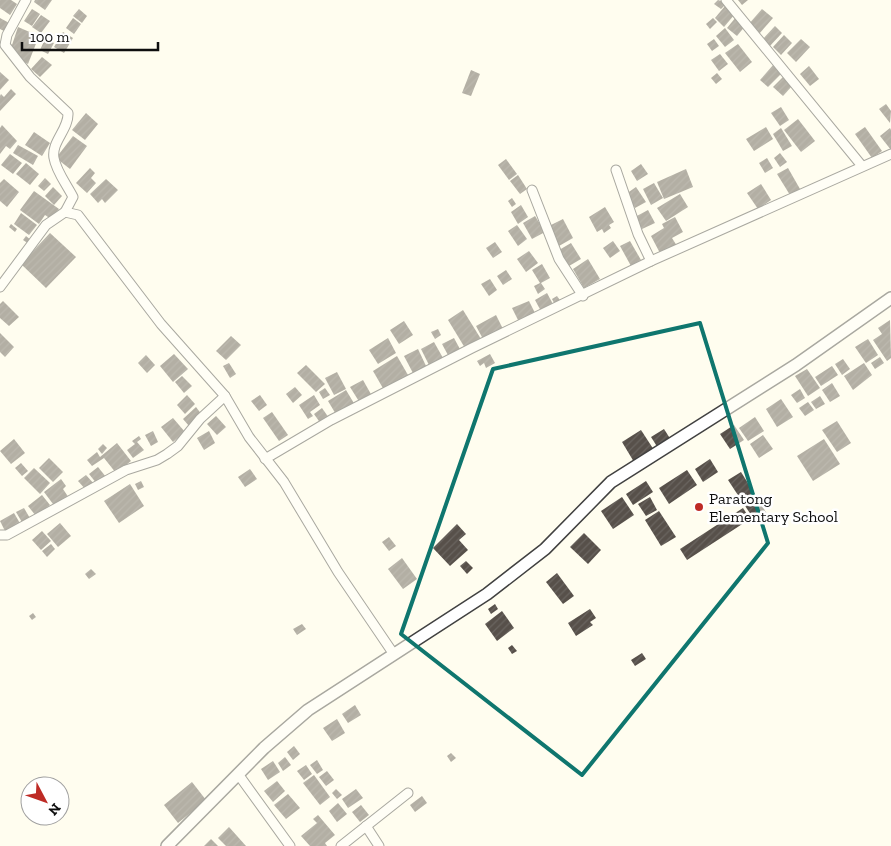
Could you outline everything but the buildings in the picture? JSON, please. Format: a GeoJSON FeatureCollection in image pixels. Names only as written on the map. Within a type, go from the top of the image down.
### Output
{"type":"FeatureCollection","features":[{"type":"Feature","properties":{"kind":"street"},"geometry":{"type":"LineString","coordinates":[[0,287],[46,226],[65,212],[73,197],[54,158],[54,150],[65,127],[68,113],[30,77],[5,45],[7,35],[26,0]]}},
{"type":"Feature","properties":{"kind":"street"},"geometry":{"type":"LineString","coordinates":[[726,0],[862,166]]}},
{"type":"Feature","properties":{"kind":"street"},"geometry":{"type":"LineString","coordinates":[[265,459],[331,420],[472,348],[583,296],[651,261],[891,154]]}},
{"type":"Feature","properties":{"kind":"street"},"geometry":{"type":"LineString","coordinates":[[616,170],[633,222],[651,261]]}},
{"type":"Feature","properties":{"kind":"street"},"geometry":{"type":"LineString","coordinates":[[532,190],[559,259],[583,296]]}},
{"type":"Feature","properties":{"kind":"street"},"geometry":{"type":"LineString","coordinates":[[65,212],[78,216],[156,317],[225,396],[235,415],[286,486],[338,572],[393,653]]}},
{"type":"Feature","properties":{"kind":"street"},"geometry":{"type":"LineString","coordinates":[[167,846],[238,774],[308,710],[393,653],[487,594],[545,549],[611,482],[796,365],[891,298]]}},
{"type":"Feature","properties":{"kind":"street"},"geometry":{"type":"LineString","coordinates":[[0,536],[7,535],[126,470],[167,454],[178,446],[200,419],[225,396]]}},
{"type":"Feature","properties":{"kind":"street"},"geometry":{"type":"LineString","coordinates":[[238,774],[290,846]]}},
{"type":"Feature","properties":{"kind":"street"},"geometry":{"type":"LineString","coordinates":[[341,846],[408,793]]}},
{"type":"Feature","properties":{"kind":"street"},"geometry":{"type":"LineString","coordinates":[[366,826],[379,846]]}},
{"type":"Feature","properties":{"kind":"highlighted area"},"geometry":{"type":"Polygon","coordinates":[[[700,323],[768,543],[582,775],[401,634],[493,369],[700,323]]]}},
{"type":"Feature","properties":{"kind":"place","name":"Paratong Elementary School"},"geometry":{"type":"Point","coordinates":[699,507]}}]}
